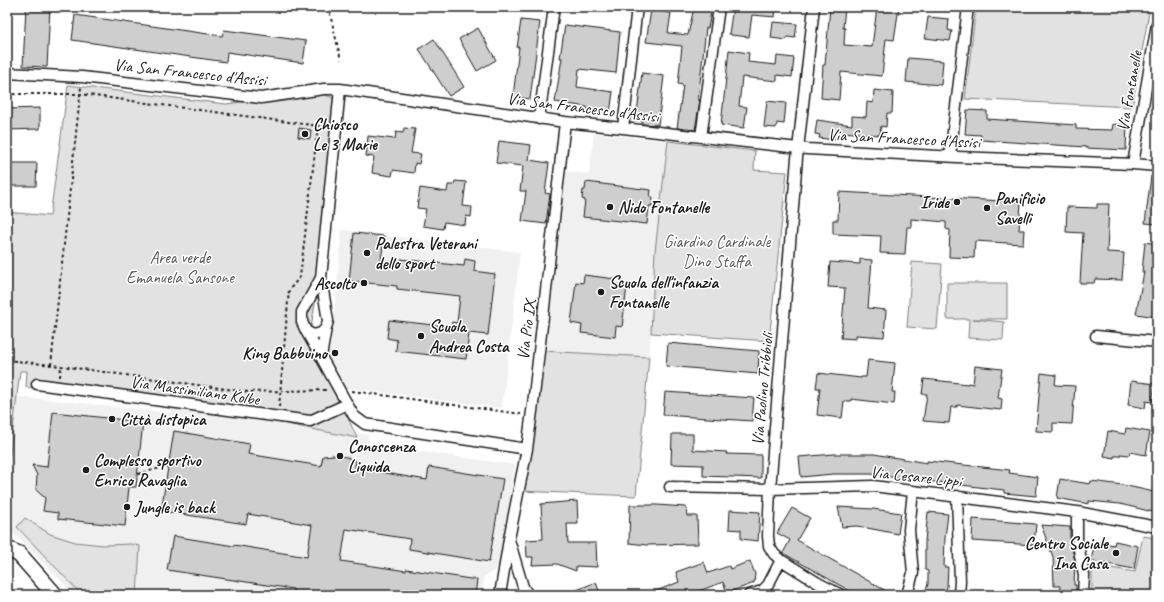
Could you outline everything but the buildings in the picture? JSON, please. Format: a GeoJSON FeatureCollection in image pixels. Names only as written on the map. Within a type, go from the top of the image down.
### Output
{"type":"FeatureCollection","features":[{"type":"Feature","properties":{"kind":"street"},"geometry":{"type":"LineString","coordinates":[[539,119],[554,7]]}},
{"type":"Feature","properties":{"kind":"street"},"geometry":{"type":"LineString","coordinates":[[622,128],[637,7]]}},
{"type":"Feature","properties":{"kind":"street"},"geometry":{"type":"LineString","coordinates":[[702,137],[719,7]]}},
{"type":"Feature","properties":{"kind":"street","name":"Via Paolino Tribbioli"},"geometry":{"type":"LineString","coordinates":[[814,7],[798,147],[770,489],[768,536],[769,546],[774,554],[781,560],[818,583],[841,595]]}},
{"type":"Feature","properties":{"kind":"street"},"geometry":{"type":"LineString","coordinates":[[950,156],[968,7]]}},
{"type":"Feature","properties":{"kind":"street","name":"Via Fontanelle"},"geometry":{"type":"LineString","coordinates":[[1133,164],[1157,25]]}},
{"type":"Feature","properties":{"kind":"street","name":"Via San Francesco d'Assisi"},"geometry":{"type":"LineString","coordinates":[[7,73],[82,76],[261,98],[340,88],[539,119],[807,149],[1157,166]]}},
{"type":"Feature","properties":{"kind":"street"},"geometry":{"type":"LineString","coordinates":[[321,357],[328,321],[321,278],[340,88]]}},
{"type":"Feature","properties":{"kind":"street","name":"Via Pio IX"},"geometry":{"type":"LineString","coordinates":[[500,595],[532,415],[565,122]]}},
{"type":"Feature","properties":{"kind":"street"},"geometry":{"type":"LineString","coordinates":[[321,278],[302,312],[302,322],[354,416],[365,424],[527,449]]}},
{"type":"Feature","properties":{"kind":"street"},"geometry":{"type":"LineString","coordinates":[[306,331],[313,334],[321,333],[326,328]]}},
{"type":"Feature","properties":{"kind":"street"},"geometry":{"type":"LineString","coordinates":[[1096,336],[1157,342]]}},
{"type":"Feature","properties":{"kind":"street","name":"Via Massimiliano Kolbe"},"geometry":{"type":"LineString","coordinates":[[37,384],[310,421],[347,404]]}},
{"type":"Feature","properties":{"kind":"street","name":"Via Cesare Lippi"},"geometry":{"type":"LineString","coordinates":[[670,487],[770,489],[873,486],[1077,512],[1157,527]]}},
{"type":"Feature","properties":{"kind":"street"},"geometry":{"type":"LineString","coordinates":[[907,595],[913,573],[909,530],[913,491]]}},
{"type":"Feature","properties":{"kind":"street"},"geometry":{"type":"LineString","coordinates":[[957,496],[960,581],[958,595]]}},
{"type":"Feature","properties":{"kind":"street"},"geometry":{"type":"LineString","coordinates":[[1077,512],[1078,540],[1084,575],[1083,595]]}},
{"type":"Feature","properties":{"kind":"street","name":"Via Pio IX"},"geometry":{"type":"LineString","coordinates":[[509,539],[523,587],[528,595]]}},
{"type":"Feature","properties":{"kind":"street"},"geometry":{"type":"LineString","coordinates":[[7,549],[19,554],[54,595]]}},
{"type":"Feature","properties":{"kind":"street"},"geometry":{"type":"LineString","coordinates":[[7,559],[14,562],[42,595]]}},
{"type":"Feature","properties":{"kind":"street"},"geometry":{"type":"LineString","coordinates":[[749,595],[762,591],[768,584],[781,560]]}},
{"type":"Feature","properties":{"kind":"path"},"geometry":{"type":"LineString","coordinates":[[329,7],[341,60]]}},
{"type":"Feature","properties":{"kind":"path"},"geometry":{"type":"LineString","coordinates":[[51,365],[82,76]]}},
{"type":"Feature","properties":{"kind":"path"},"geometry":{"type":"LineString","coordinates":[[7,94],[80,94],[329,128]]}},
{"type":"Feature","properties":{"kind":"path"},"geometry":{"type":"LineString","coordinates":[[279,410],[289,290],[300,277],[318,126]]}},
{"type":"Feature","properties":{"kind":"path"},"geometry":{"type":"LineString","coordinates":[[7,360],[248,392],[339,389],[532,415]]}},
{"type":"Feature","properties":{"kind":"path"},"geometry":{"type":"LineString","coordinates":[[138,474],[168,466]]}},
{"type":"Feature","properties":{"kind":"shaded area"},"geometry":{"type":"Polygon","coordinates":[[[594,133],[668,141],[655,251],[649,357],[543,351],[564,171],[589,174],[594,133]]]}},
{"type":"Feature","properties":{"kind":"shaded area","name":"Scuola Andrea Costa"},"geometry":{"type":"Polygon","coordinates":[[[342,230],[520,252],[502,408],[340,387],[328,364],[342,230]]]}},
{"type":"Feature","properties":{"kind":"shaded area"},"geometry":{"type":"Polygon","coordinates":[[[17,397],[169,413],[171,407],[368,435],[368,444],[515,465],[500,563],[491,573],[484,576],[481,595],[75,595],[7,527],[7,479],[17,397]]]}},
{"type":"Feature","properties":{"kind":"green space"},"geometry":{"type":"Polygon","coordinates":[[[976,7],[1150,7],[1132,107],[965,99],[976,7]]]}},
{"type":"Feature","properties":{"kind":"green space","name":"Area verde Emanuela Sansone"},"geometry":{"type":"Polygon","coordinates":[[[68,85],[226,104],[316,92],[337,99],[329,221],[310,333],[357,438],[236,414],[26,387],[27,371],[20,371],[7,479],[7,212],[50,216],[68,85]]]}},
{"type":"Feature","properties":{"kind":"green space","name":"Giardino Cardinale Dino Staffa"},"geometry":{"type":"Polygon","coordinates":[[[668,141],[755,151],[754,170],[787,172],[769,341],[651,333],[655,251],[668,141]]]}},
{"type":"Feature","properties":{"kind":"green space"},"geometry":{"type":"Polygon","coordinates":[[[912,262],[942,264],[937,329],[907,327],[912,262]]]}},
{"type":"Feature","properties":{"kind":"green space"},"geometry":{"type":"Polygon","coordinates":[[[947,283],[1007,283],[1007,319],[973,319],[1004,322],[1003,340],[968,338],[969,319],[947,319],[947,283]]]}},
{"type":"Feature","properties":{"kind":"green space"},"geometry":{"type":"Polygon","coordinates":[[[543,351],[649,357],[636,496],[519,491],[543,351]]]}},
{"type":"Feature","properties":{"kind":"green space"},"geometry":{"type":"Polygon","coordinates":[[[25,518],[50,534],[75,542],[103,545],[131,544],[140,546],[137,595],[82,595],[17,527],[25,518]]]}},
{"type":"Feature","properties":{"kind":"green space"},"geometry":{"type":"Polygon","coordinates":[[[1143,536],[1157,538],[1157,595],[1092,595],[1092,565],[1135,572],[1143,536]]]}},
{"type":"Feature","properties":{"kind":"place","name":"Chiosco Le 3 Marie"},"geometry":{"type":"Point","coordinates":[305,134]}},
{"type":"Feature","properties":{"kind":"place","name":"Iride"},"geometry":{"type":"Point","coordinates":[957,202]}},
{"type":"Feature","properties":{"kind":"place","name":"Nido Fontanelle"},"geometry":{"type":"Point","coordinates":[610,207]}},
{"type":"Feature","properties":{"kind":"place","name":"Panificio Savelli"},"geometry":{"type":"Point","coordinates":[987,208]}},
{"type":"Feature","properties":{"kind":"place","name":"Palestra Veterani dello sport"},"geometry":{"type":"Point","coordinates":[367,253]}},
{"type":"Feature","properties":{"kind":"place","name":"Ascolto"},"geometry":{"type":"Point","coordinates":[364,283]}},
{"type":"Feature","properties":{"kind":"place","name":"Scuola dell'infanzia Fontanelle"},"geometry":{"type":"Point","coordinates":[601,292]}},
{"type":"Feature","properties":{"kind":"place","name":"Scuola Andrea Costa"},"geometry":{"type":"Point","coordinates":[421,336]}},
{"type":"Feature","properties":{"kind":"place","name":"King Babbuino"},"geometry":{"type":"Point","coordinates":[335,353]}},
{"type":"Feature","properties":{"kind":"place","name":"Città distopica"},"geometry":{"type":"Point","coordinates":[112,419]}},
{"type":"Feature","properties":{"kind":"place","name":"Conoscenza Liquida"},"geometry":{"type":"Point","coordinates":[340,456]}},
{"type":"Feature","properties":{"kind":"place","name":"Complesso sportivo Enrico Ravaglia"},"geometry":{"type":"Point","coordinates":[86,470]}},
{"type":"Feature","properties":{"kind":"place","name":"Jungle is back"},"geometry":{"type":"Point","coordinates":[127,507]}},
{"type":"Feature","properties":{"kind":"place","name":"Centro Sociale Ina Casa"},"geometry":{"type":"Point","coordinates":[1116,553]}}]}
